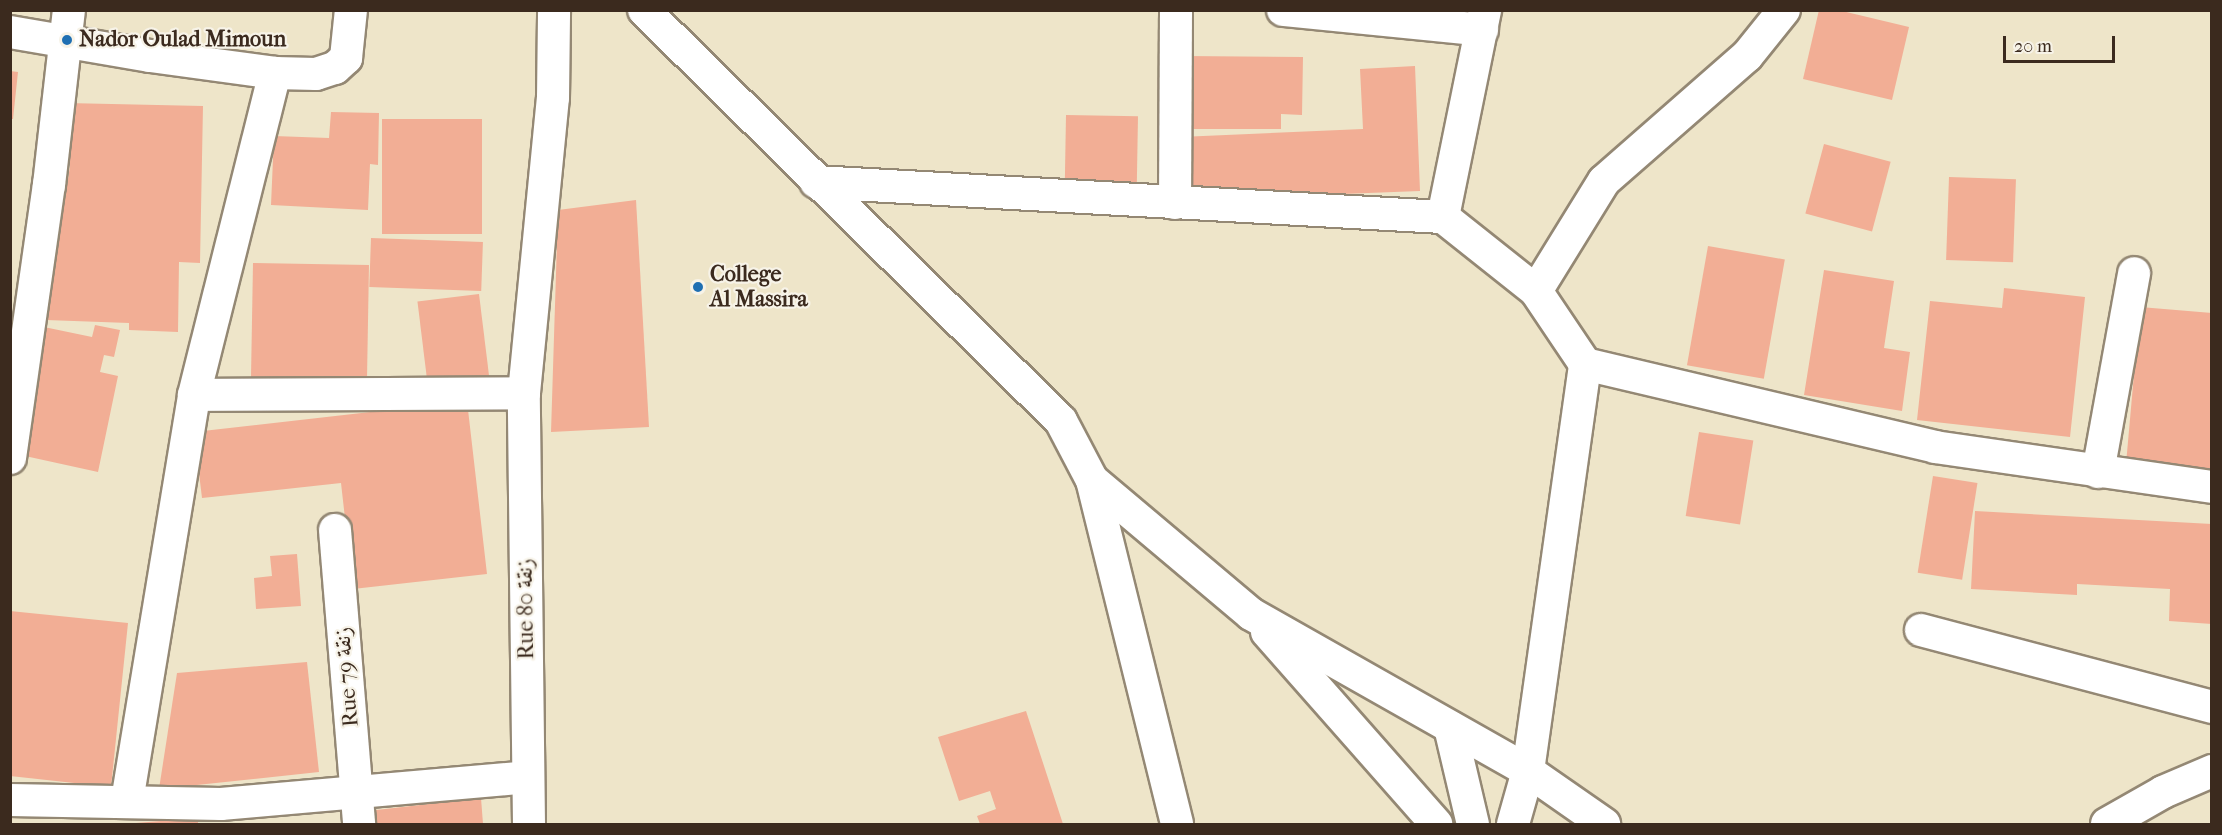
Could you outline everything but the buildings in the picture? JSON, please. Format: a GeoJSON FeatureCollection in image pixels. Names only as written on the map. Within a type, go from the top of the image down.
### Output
{"type":"FeatureCollection","features":[{"type":"Feature","properties":{"kind":"street"},"geometry":{"type":"LineString","coordinates":[[10,458],[15,401],[67,45],[69,10]]}},
{"type":"Feature","properties":{"kind":"street"},"geometry":{"type":"LineString","coordinates":[[10,32],[67,45],[275,73],[316,74],[335,68],[346,58],[350,45],[351,10]]}},
{"type":"Feature","properties":{"kind":"street","name":"Rue 80 زنقة"},"geometry":{"type":"LineString","coordinates":[[529,825],[524,393],[553,98],[554,10]]}},
{"type":"Feature","properties":{"kind":"street"},"geometry":{"type":"LineString","coordinates":[[644,10],[816,182],[1045,402],[1073,441],[1092,480],[1177,825]]}},
{"type":"Feature","properties":{"kind":"street"},"geometry":{"type":"LineString","coordinates":[[1175,203],[1176,10]]}},
{"type":"Feature","properties":{"kind":"street"},"geometry":{"type":"LineString","coordinates":[[1282,10],[1484,20],[1443,217]]}},
{"type":"Feature","properties":{"kind":"street"},"geometry":{"type":"LineString","coordinates":[[1536,291],[1604,181],[1747,56],[1784,10]]}},
{"type":"Feature","properties":{"kind":"street"},"geometry":{"type":"LineString","coordinates":[[126,801],[194,395],[275,73]]}},
{"type":"Feature","properties":{"kind":"street"},"geometry":{"type":"LineString","coordinates":[[816,182],[1443,217],[1536,291],[1585,364],[1528,771],[1513,825]]}},
{"type":"Feature","properties":{"kind":"street"},"geometry":{"type":"LineString","coordinates":[[2098,472],[2134,273]]}},
{"type":"Feature","properties":{"kind":"street"},"geometry":{"type":"LineString","coordinates":[[1585,364],[1935,447],[2211,487]]}},
{"type":"Feature","properties":{"kind":"street"},"geometry":{"type":"LineString","coordinates":[[194,395],[524,393]]}},
{"type":"Feature","properties":{"kind":"street"},"geometry":{"type":"LineString","coordinates":[[1092,480],[1251,614],[1436,825]]}},
{"type":"Feature","properties":{"kind":"street","name":"Rue 79 زنقة"},"geometry":{"type":"LineString","coordinates":[[335,530],[359,825]]}},
{"type":"Feature","properties":{"kind":"street"},"geometry":{"type":"LineString","coordinates":[[1251,614],[1528,771],[1605,825]]}},
{"type":"Feature","properties":{"kind":"street"},"geometry":{"type":"LineString","coordinates":[[1921,630],[2211,707]]}},
{"type":"Feature","properties":{"kind":"street"},"geometry":{"type":"LineString","coordinates":[[1450,727],[1473,825]]}},
{"type":"Feature","properties":{"kind":"street"},"geometry":{"type":"LineString","coordinates":[[2107,825],[2163,792],[2211,771]]}},
{"type":"Feature","properties":{"kind":"street"},"geometry":{"type":"LineString","coordinates":[[10,800],[126,801],[221,814],[356,791],[528,777]]}},
{"type":"Feature","properties":{"kind":"place","name":"Nador Oulad Mimoun"},"geometry":{"type":"Point","coordinates":[67,40]}},
{"type":"Feature","properties":{"kind":"place","name":"College Al Massira"},"geometry":{"type":"Point","coordinates":[698,287]}}]}
